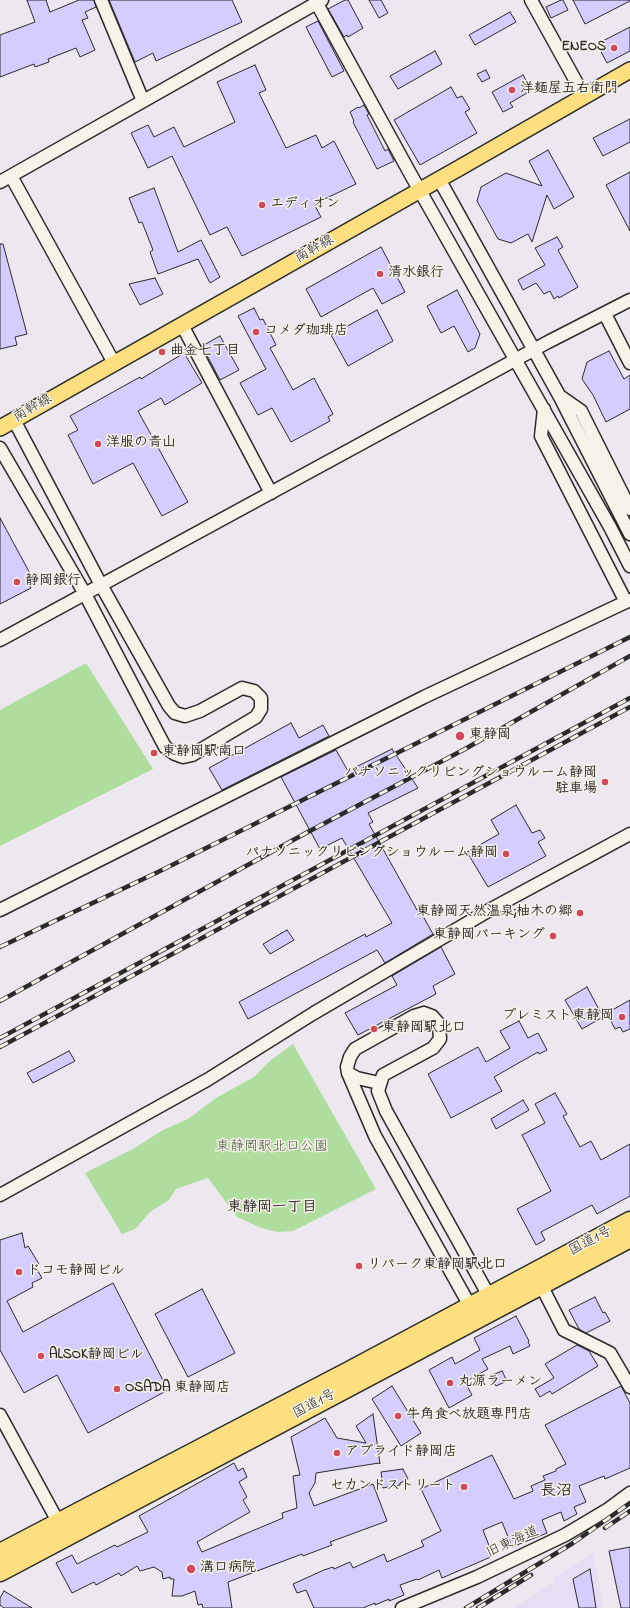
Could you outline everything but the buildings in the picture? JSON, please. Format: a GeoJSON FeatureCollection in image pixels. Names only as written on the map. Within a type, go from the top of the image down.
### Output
{"type":"FeatureCollection","features":[{"type":"Feature","properties":{"kind":"highway","name":"国道1号"},"geometry":{"type":"LineString","coordinates":[[0,1572],[62,1529],[470,1306],[630,1221]]}},
{"type":"Feature","properties":{"kind":"highway","name":"国道1号"},"geometry":{"type":"LineString","coordinates":[[0,1553],[62,1529],[486,1314],[630,1238]]}},
{"type":"Feature","properties":{"kind":"main road","name":"南幹線"},"geometry":{"type":"LineString","coordinates":[[0,428],[630,70]]}},
{"type":"Feature","properties":{"kind":"street"},"geometry":{"type":"LineString","coordinates":[[101,0],[143,101]]}},
{"type":"Feature","properties":{"kind":"street"},"geometry":{"type":"LineString","coordinates":[[531,0],[584,96]]}},
{"type":"Feature","properties":{"kind":"street"},"geometry":{"type":"LineString","coordinates":[[0,182],[318,1],[420,190],[610,527],[630,566]]}},
{"type":"Feature","properties":{"kind":"street"},"geometry":{"type":"LineString","coordinates":[[11,176],[114,363]]}},
{"type":"Feature","properties":{"kind":"street"},"geometry":{"type":"LineString","coordinates":[[439,179],[560,397],[630,534]]}},
{"type":"Feature","properties":{"kind":"street"},"geometry":{"type":"LineString","coordinates":[[0,640],[533,350],[630,300]]}},
{"type":"Feature","properties":{"kind":"street"},"geometry":{"type":"LineString","coordinates":[[605,314],[630,363]]}},
{"type":"Feature","properties":{"kind":"street"},"geometry":{"type":"LineString","coordinates":[[182,325],[272,493]]}},
{"type":"Feature","properties":{"kind":"street"},"geometry":{"type":"LineString","coordinates":[[560,397],[581,411],[630,509]]}},
{"type":"Feature","properties":{"kind":"street"},"geometry":{"type":"LineString","coordinates":[[0,910],[424,698],[628,601],[541,436],[544,409]]}},
{"type":"Feature","properties":{"kind":"street"},"geometry":{"type":"LineString","coordinates":[[0,448],[85,594],[165,747],[174,754],[183,757],[192,755],[256,717],[261,709],[261,698],[254,691],[242,688],[200,711],[185,716],[175,713],[169,706],[101,585],[14,420]]}},
{"type":"Feature","properties":{"kind":"street"},"geometry":{"type":"LineString","coordinates":[[0,1194],[207,1080],[314,1013],[493,908],[630,834]]}},
{"type":"Feature","properties":{"kind":"street"},"geometry":{"type":"LineString","coordinates":[[424,1013],[432,1016],[439,1024],[440,1040],[433,1048],[382,1075],[378,1091],[386,1111],[489,1296],[486,1314],[470,1306],[375,1136],[348,1074],[347,1067],[350,1057],[355,1049],[414,1016],[424,1013]]}},
{"type":"Feature","properties":{"kind":"street"},"geometry":{"type":"LineString","coordinates":[[348,1074],[357,1078],[380,1083]]}},
{"type":"Feature","properties":{"kind":"street"},"geometry":{"type":"LineString","coordinates":[[541,1285],[564,1330],[610,1353],[630,1387]]}},
{"type":"Feature","properties":{"kind":"street"},"geometry":{"type":"LineString","coordinates":[[0,1415],[62,1529]]}},
{"type":"Feature","properties":{"kind":"street","name":"旧東海道"},"geometry":{"type":"LineString","coordinates":[[402,1608],[477,1577],[565,1535],[607,1510],[630,1493]]}},
{"type":"Feature","properties":{"kind":"shaded area"},"geometry":{"type":"Polygon","coordinates":[[[593,1553],[604,1608],[513,1608],[554,1582],[555,1577],[593,1553]]]}},
{"type":"Feature","properties":{"kind":"green space"},"geometry":{"type":"Polygon","coordinates":[[[86,663],[153,769],[0,846],[0,710],[86,663]]]}},
{"type":"Feature","properties":{"kind":"green space","name":"東静岡駅北口公園"},"geometry":{"type":"Polygon","coordinates":[[[293,1044],[376,1189],[293,1231],[278,1232],[261,1228],[237,1217],[208,1178],[176,1189],[169,1200],[150,1212],[135,1229],[122,1234],[85,1173],[133,1149],[163,1130],[188,1119],[216,1098],[254,1077],[271,1060],[293,1044]]]}},
{"type":"Feature","properties":{"kind":"railway"},"geometry":{"type":"LineString","coordinates":[[0,947],[158,872],[630,637]]}},
{"type":"Feature","properties":{"kind":"railway"},"geometry":{"type":"LineString","coordinates":[[0,1001],[306,833],[465,749],[630,656]]}},
{"type":"Feature","properties":{"kind":"railway"},"geometry":{"type":"LineString","coordinates":[[0,1038],[630,698]]}},
{"type":"Feature","properties":{"kind":"railway"},"geometry":{"type":"LineString","coordinates":[[0,1047],[630,707]]}},
{"type":"Feature","properties":{"kind":"railway"},"geometry":{"type":"LineString","coordinates":[[466,1608],[573,1543],[630,1503]]}},
{"type":"Feature","properties":{"kind":"railway"},"geometry":{"type":"LineString","coordinates":[[605,1528],[630,1511]]}},
{"type":"Feature","properties":{"kind":"railway"},"geometry":{"type":"LineString","coordinates":[[478,1608],[531,1575]]}},
{"type":"Feature","properties":{"kind":"place","name":"ENEOS"},"geometry":{"type":"Point","coordinates":[614,48]}},
{"type":"Feature","properties":{"kind":"place","name":"洋麺屋五右衛門"},"geometry":{"type":"Point","coordinates":[512,90]}},
{"type":"Feature","properties":{"kind":"place","name":"エディオン"},"geometry":{"type":"Point","coordinates":[262,205]}},
{"type":"Feature","properties":{"kind":"place","name":"清水銀行"},"geometry":{"type":"Point","coordinates":[380,274]}},
{"type":"Feature","properties":{"kind":"place","name":"コメダ珈琲店"},"geometry":{"type":"Point","coordinates":[256,332]}},
{"type":"Feature","properties":{"kind":"place","name":"曲金七丁目"},"geometry":{"type":"Point","coordinates":[162,352]}},
{"type":"Feature","properties":{"kind":"place","name":"洋服の青山"},"geometry":{"type":"Point","coordinates":[98,444]}},
{"type":"Feature","properties":{"kind":"place","name":"静岡銀行"},"geometry":{"type":"Point","coordinates":[17,582]}},
{"type":"Feature","properties":{"kind":"place","name":"東静岡"},"geometry":{"type":"Point","coordinates":[460,736]}},
{"type":"Feature","properties":{"kind":"place","name":"東静岡駅南口"},"geometry":{"type":"Point","coordinates":[154,753]}},
{"type":"Feature","properties":{"kind":"place","name":"パナソニックリビングショウルーム静岡 駐車場"},"geometry":{"type":"Point","coordinates":[605,782]}},
{"type":"Feature","properties":{"kind":"place","name":"パナソニックリビングショウルーム静岡"},"geometry":{"type":"Point","coordinates":[506,854]}},
{"type":"Feature","properties":{"kind":"place","name":"東静岡天然温泉;柚木の郷"},"geometry":{"type":"Point","coordinates":[580,913]}},
{"type":"Feature","properties":{"kind":"place","name":"東静岡パーキング"},"geometry":{"type":"Point","coordinates":[553,936]}},
{"type":"Feature","properties":{"kind":"place","name":"プレミスト東静岡"},"geometry":{"type":"Point","coordinates":[622,1017]}},
{"type":"Feature","properties":{"kind":"place","name":"東静岡駅北口"},"geometry":{"type":"Point","coordinates":[374,1029]}},
{"type":"Feature","properties":{"kind":"place","name":"リパーク東静岡駅北口"},"geometry":{"type":"Point","coordinates":[359,1266]}},
{"type":"Feature","properties":{"kind":"place","name":"ドコモ静岡ビル"},"geometry":{"type":"Point","coordinates":[19,1272]}},
{"type":"Feature","properties":{"kind":"place","name":"ALSOK静岡ビル"},"geometry":{"type":"Point","coordinates":[41,1356]}},
{"type":"Feature","properties":{"kind":"place","name":"丸源ラーメン"},"geometry":{"type":"Point","coordinates":[450,1383]}},
{"type":"Feature","properties":{"kind":"place","name":"OSADA 東静岡店"},"geometry":{"type":"Point","coordinates":[117,1389]}},
{"type":"Feature","properties":{"kind":"place","name":"牛角食べ放題専門店"},"geometry":{"type":"Point","coordinates":[398,1416]}},
{"type":"Feature","properties":{"kind":"place","name":"アプライド静岡店"},"geometry":{"type":"Point","coordinates":[337,1453]}},
{"type":"Feature","properties":{"kind":"place","name":"セカンドストリート"},"geometry":{"type":"Point","coordinates":[464,1487]}},
{"type":"Feature","properties":{"kind":"place","name":"溝口病院"},"geometry":{"type":"Point","coordinates":[191,1569]}},
{"type":"Feature","properties":{"kind":"district","name":"東静岡一丁目"},"geometry":{"type":"Point","coordinates":[272,1209]}},
{"type":"Feature","properties":{"kind":"district","name":"長沼"},"geometry":{"type":"Point","coordinates":[556,1492]}}]}
